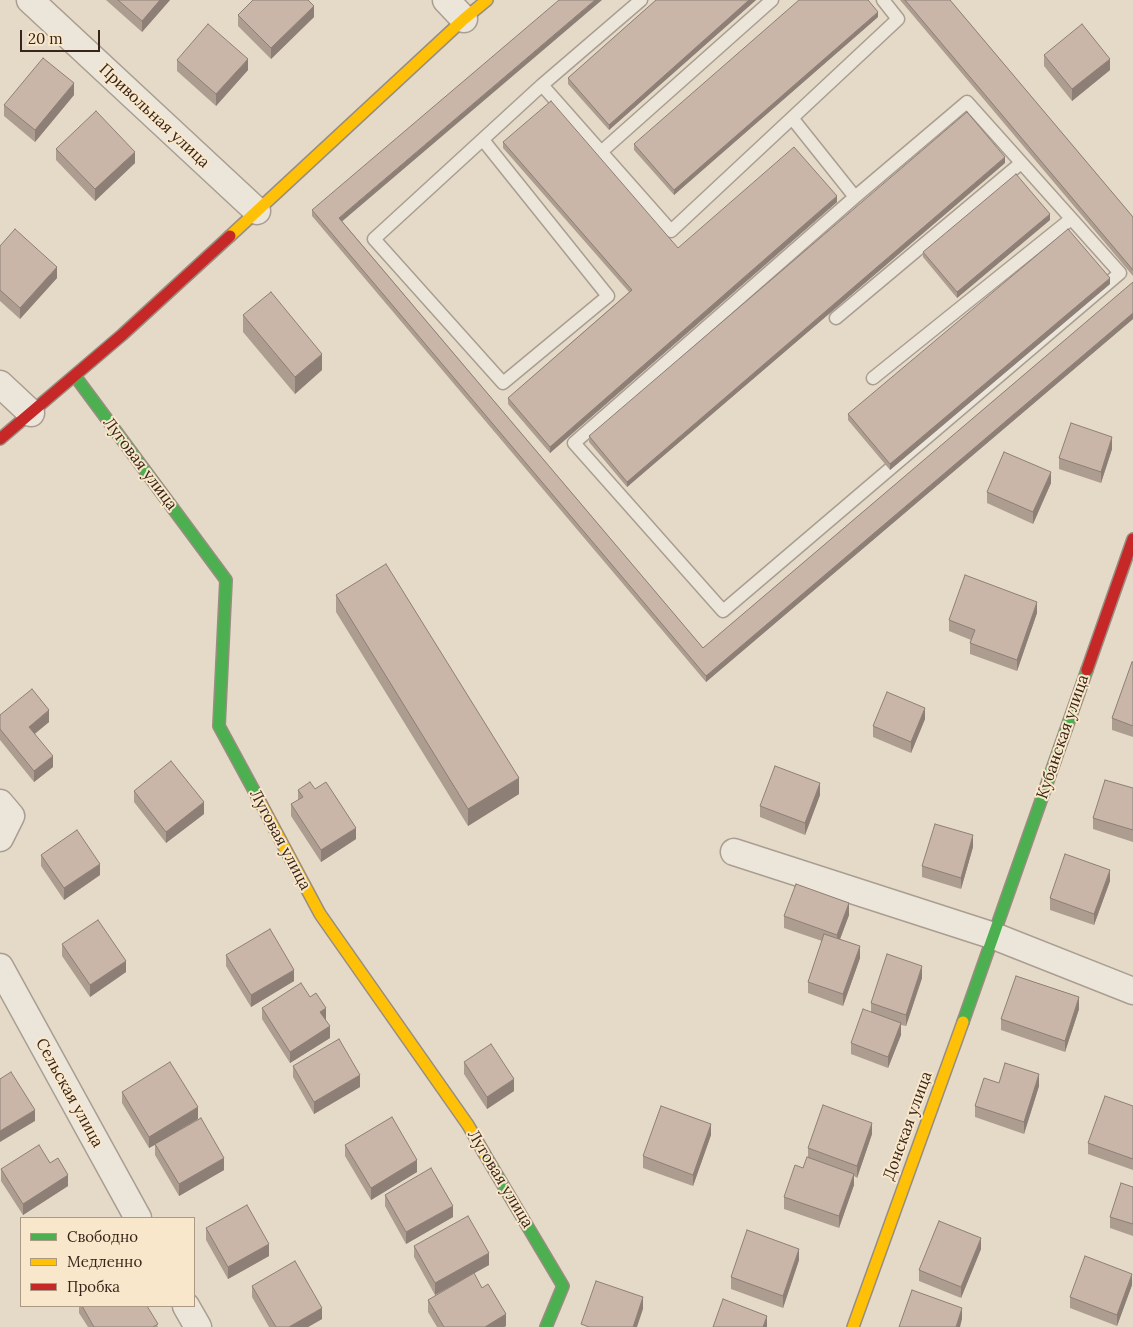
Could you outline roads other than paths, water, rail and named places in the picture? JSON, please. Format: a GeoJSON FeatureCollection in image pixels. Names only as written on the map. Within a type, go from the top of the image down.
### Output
{"type":"FeatureCollection","features":[{"type":"Feature","properties":{"kind":"street","name":"Привольная улица"},"geometry":{"type":"LineString","coordinates":[[30,0],[257,211]]}},
{"type":"Feature","properties":{"kind":"street"},"geometry":{"type":"LineString","coordinates":[[446,0],[464,19]]}},
{"type":"Feature","properties":{"kind":"street"},"geometry":{"type":"LineString","coordinates":[[0,439],[122,335],[464,19],[487,0]]}},
{"type":"Feature","properties":{"kind":"street","name":"Луговая улица"},"geometry":{"type":"LineString","coordinates":[[75,376],[226,580],[219,726],[320,914],[468,1125],[563,1286],[546,1327]]}},
{"type":"Feature","properties":{"kind":"street"},"geometry":{"type":"LineString","coordinates":[[0,384],[31,413]]}},
{"type":"Feature","properties":{"kind":"street","name":"Кубанская улица"},"geometry":{"type":"LineString","coordinates":[[994,936],[1133,539]]}},
{"type":"Feature","properties":{"kind":"street"},"geometry":{"type":"LineString","coordinates":[[0,803],[11,816],[0,838]]}},
{"type":"Feature","properties":{"kind":"street"},"geometry":{"type":"LineString","coordinates":[[734,852],[994,936],[1133,991]]}},
{"type":"Feature","properties":{"kind":"street","name":"Донская улица"},"geometry":{"type":"LineString","coordinates":[[852,1327],[994,936]]}},
{"type":"Feature","properties":{"kind":"street","name":"Сельская улица"},"geometry":{"type":"LineString","coordinates":[[0,967],[137,1217]]}},
{"type":"Feature","properties":{"kind":"street"},"geometry":{"type":"LineString","coordinates":[[187,1307],[198,1327]]}},
{"type":"Feature","properties":{"kind":"lane"},"geometry":{"type":"LineString","coordinates":[[483,140],[608,296],[503,383],[374,239],[542,85],[641,0]]}},
{"type":"Feature","properties":{"kind":"lane"},"geometry":{"type":"LineString","coordinates":[[601,152],[772,0]]}},
{"type":"Feature","properties":{"kind":"lane"},"geometry":{"type":"LineString","coordinates":[[542,85],[671,232],[898,19],[883,0]]}},
{"type":"Feature","properties":{"kind":"lane"},"geometry":{"type":"LineString","coordinates":[[966,102],[1120,273],[723,611],[574,443],[855,197],[966,102]]}},
{"type":"Feature","properties":{"kind":"lane"},"geometry":{"type":"LineString","coordinates":[[792,118],[855,197]]}},
{"type":"Feature","properties":{"kind":"lane"},"geometry":{"type":"LineString","coordinates":[[836,318],[1021,163]]}},
{"type":"Feature","properties":{"kind":"lane"},"geometry":{"type":"LineString","coordinates":[[873,378],[1071,219]]}}]}
